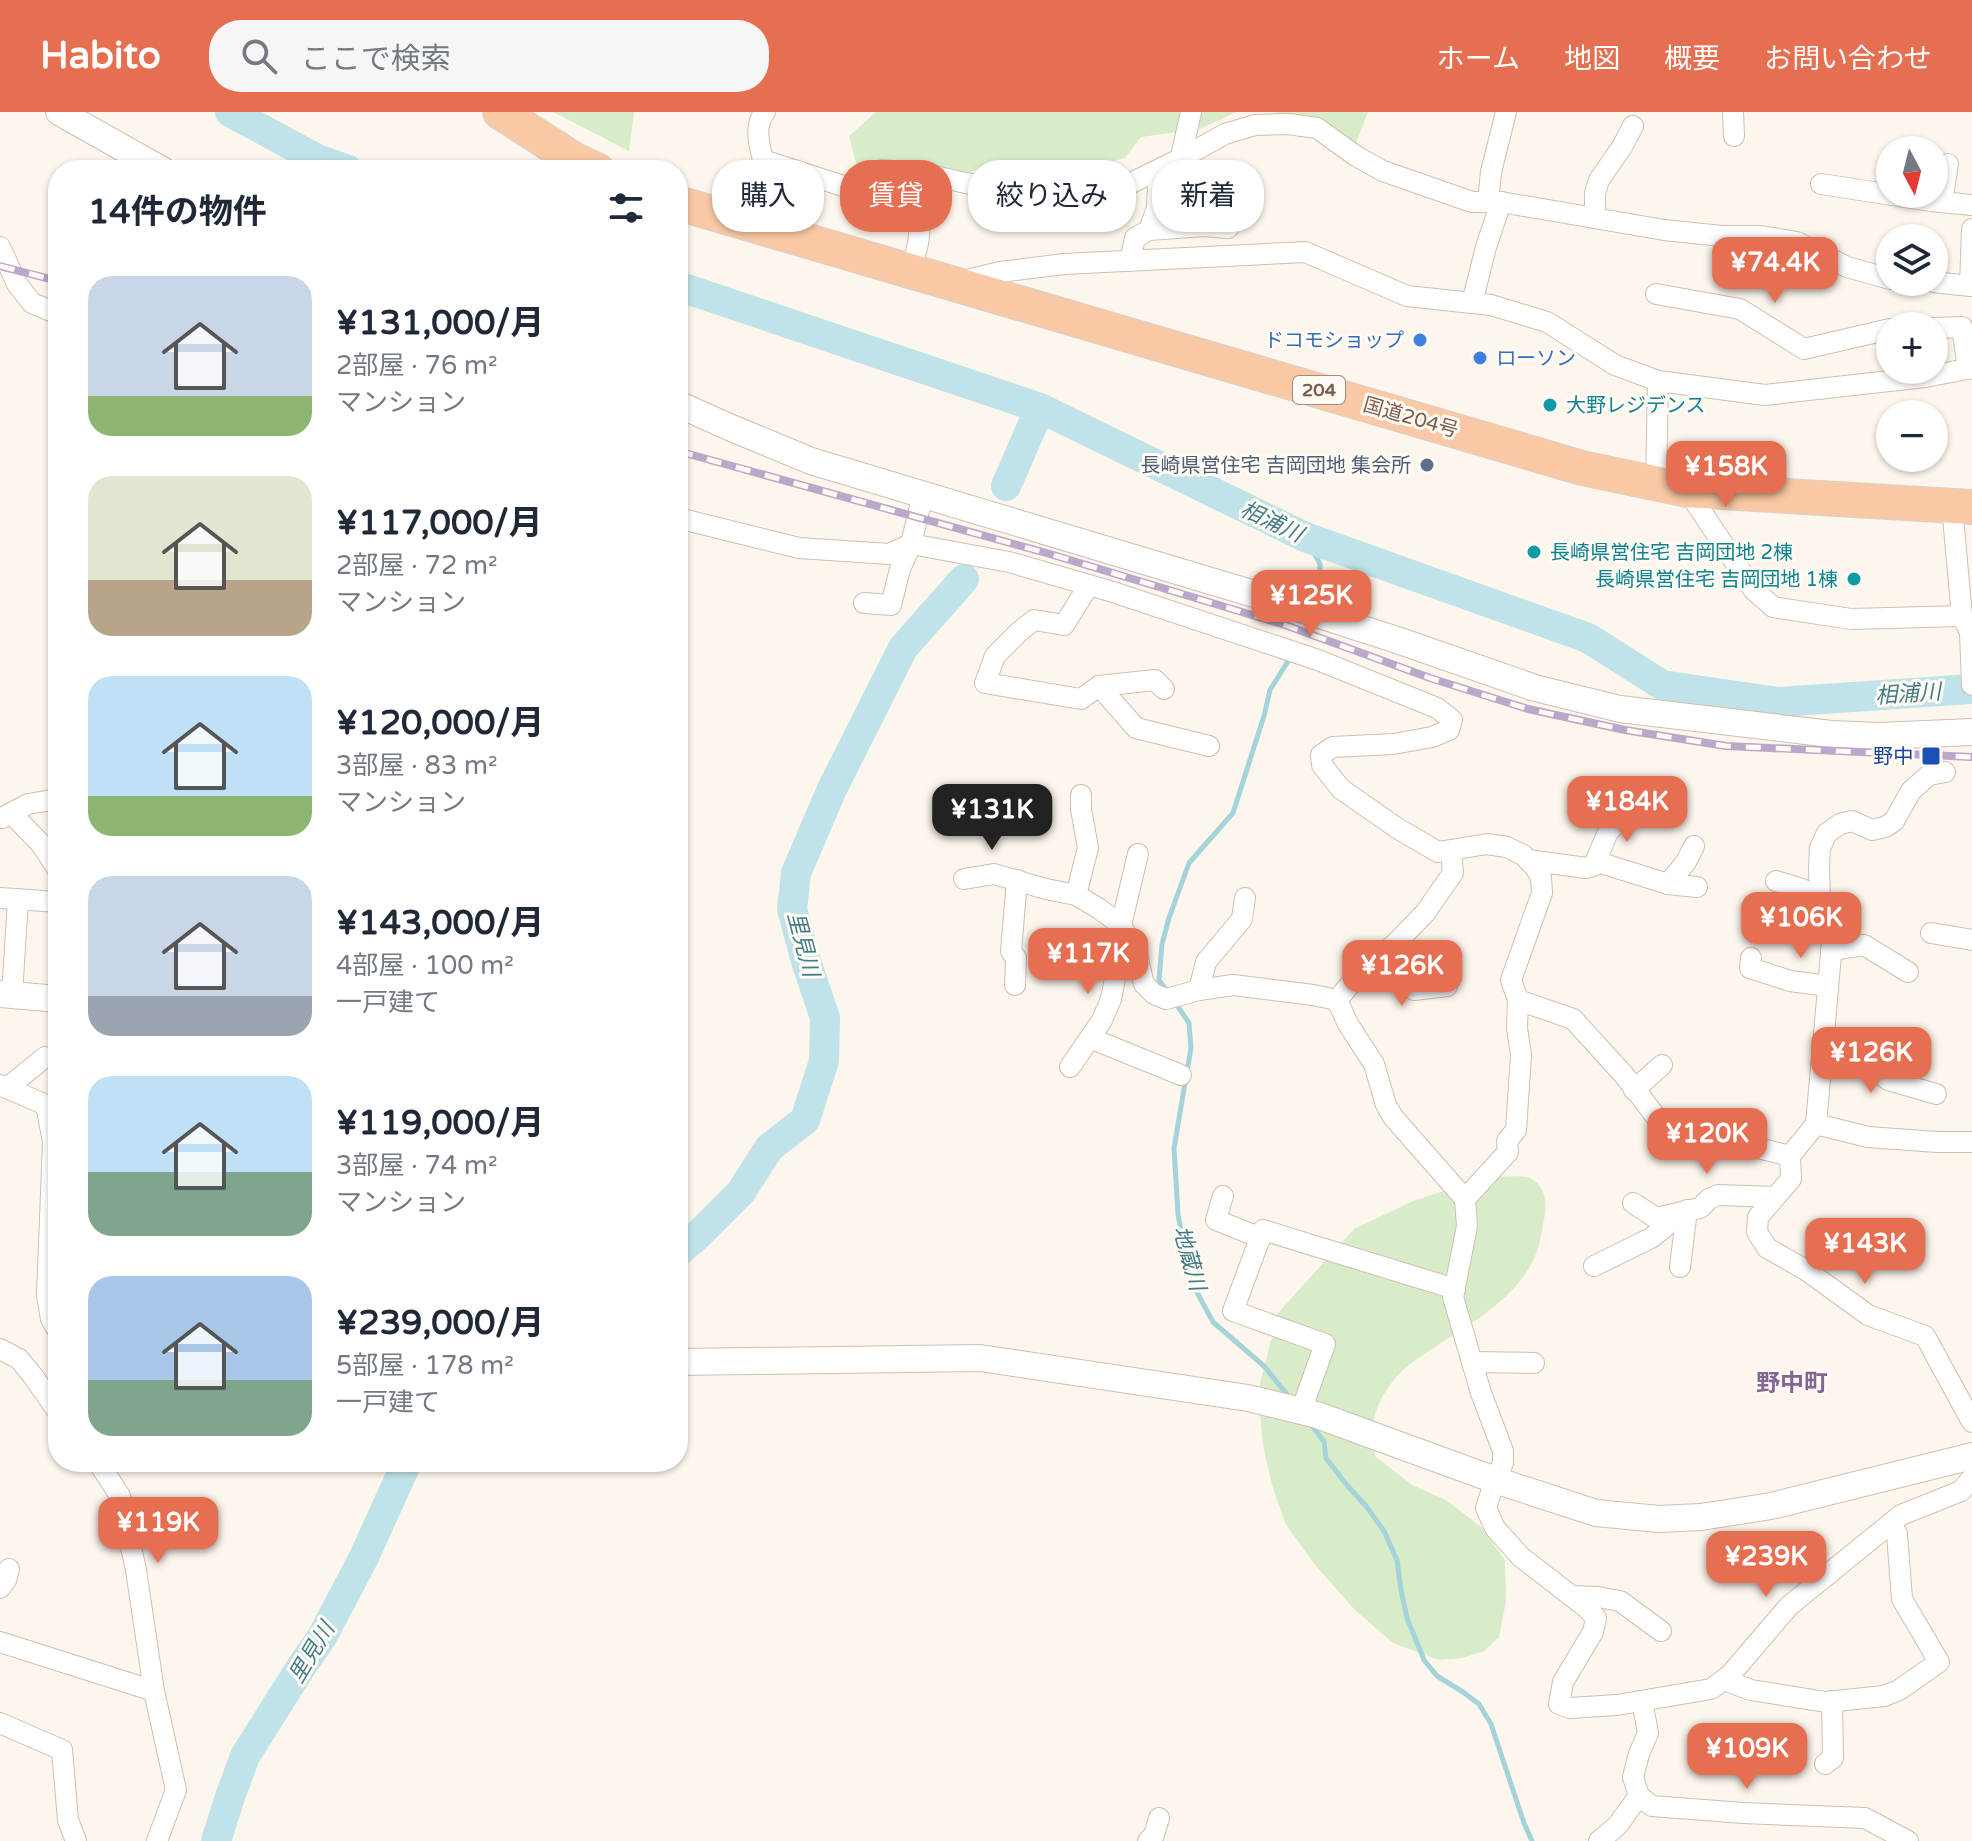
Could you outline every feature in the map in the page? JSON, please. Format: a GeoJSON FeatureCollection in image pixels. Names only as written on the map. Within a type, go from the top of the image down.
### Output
{"type":"FeatureCollection","features":[{"type":"Feature","properties":{"kind":"highway"},"geometry":{"type":"LineString","coordinates":[[500,112],[575,160]]}},
{"type":"Feature","properties":{"kind":"highway","name":"国道204号"},"geometry":{"type":"LineString","coordinates":[[688,206],[1582,468],[1672,486],[1962,507]]}},
{"type":"Feature","properties":{"kind":"street"},"geometry":{"type":"LineString","coordinates":[[59,112],[144,160]]}},
{"type":"Feature","properties":{"kind":"street"},"geometry":{"type":"LineString","coordinates":[[765,112],[760,117],[758,140],[763,160],[840,186]]}},
{"type":"Feature","properties":{"kind":"street"},"geometry":{"type":"LineString","coordinates":[[1149,230],[1157,208],[1158,187],[1178,170],[1191,112]]}},
{"type":"Feature","properties":{"kind":"street"},"geometry":{"type":"LineString","coordinates":[[1472,303],[1495,202],[1491,172],[1506,112]]}},
{"type":"Feature","properties":{"kind":"street"},"geometry":{"type":"LineString","coordinates":[[1733,112],[1734,136]]}},
{"type":"Feature","properties":{"kind":"street"},"geometry":{"type":"LineString","coordinates":[[952,180],[1040,199],[1084,196],[1129,184],[1225,134],[1255,125],[1288,124],[1317,128],[1383,171],[1472,202],[1495,202],[1664,230],[1722,236],[1761,236],[1797,242],[1847,267],[1876,275]]}},
{"type":"Feature","properties":{"kind":"street"},"geometry":{"type":"LineString","coordinates":[[1595,218],[1595,193],[1599,180],[1633,126]]}},
{"type":"Feature","properties":{"kind":"street"},"geometry":{"type":"LineString","coordinates":[[1821,184],[1876,192]]}},
{"type":"Feature","properties":{"kind":"street"},"geometry":{"type":"LineString","coordinates":[[1948,203],[1972,205]]}},
{"type":"Feature","properties":{"kind":"street"},"geometry":{"type":"LineString","coordinates":[[1948,284],[1971,286],[1972,229]]}},
{"type":"Feature","properties":{"kind":"street"},"geometry":{"type":"LineString","coordinates":[[1130,261],[1135,238],[1152,230]]}},
{"type":"Feature","properties":{"kind":"street"},"geometry":{"type":"LineString","coordinates":[[911,270],[921,232]]}},
{"type":"Feature","properties":{"kind":"street"},"geometry":{"type":"LineString","coordinates":[[0,247],[17,284],[32,303],[48,310]]}},
{"type":"Feature","properties":{"kind":"street"},"geometry":{"type":"LineString","coordinates":[[955,283],[1000,272],[1064,264],[1305,252],[1407,296],[1491,305],[1547,322],[1615,365],[1658,381],[1765,395],[1970,369],[1962,327],[1948,328]]}},
{"type":"Feature","properties":{"kind":"street"},"geometry":{"type":"LineString","coordinates":[[1656,294],[1740,309],[1804,349],[1876,332]]}},
{"type":"Feature","properties":{"kind":"street"},"geometry":{"type":"LineString","coordinates":[[1658,381],[1656,408],[1672,486],[1753,589],[1773,607],[1851,619],[1966,624]]}},
{"type":"Feature","properties":{"kind":"street"},"geometry":{"type":"LineString","coordinates":[[688,409],[811,461],[1264,597],[1535,688],[1620,709],[1831,734],[1879,736],[1972,732]]}},
{"type":"Feature","properties":{"kind":"street"},"geometry":{"type":"LineString","coordinates":[[872,609],[891,605],[923,494]]}},
{"type":"Feature","properties":{"kind":"street"},"geometry":{"type":"LineString","coordinates":[[1962,507],[1966,624],[1972,685]]}},
{"type":"Feature","properties":{"kind":"street"},"geometry":{"type":"LineString","coordinates":[[688,520],[799,548],[889,554],[911,544],[1009,562],[1318,660],[1437,708],[1452,720],[1449,730],[1432,737],[1393,744],[1333,747],[1321,755],[1322,765],[1341,789],[1438,852],[1487,844],[1507,847],[1523,855],[1541,877],[1542,893],[1511,980],[1518,1000],[1517,1028],[1521,1055],[1516,1130],[1507,1141],[1508,1152],[1465,1199]]}},
{"type":"Feature","properties":{"kind":"street"},"geometry":{"type":"LineString","coordinates":[[1089,585],[1064,625],[1034,620],[1019,632],[995,656],[981,685],[1081,699],[1099,686],[1155,680],[1164,689]]}},
{"type":"Feature","properties":{"kind":"street"},"geometry":{"type":"LineString","coordinates":[[1099,686],[1136,728],[1199,749]]}},
{"type":"Feature","properties":{"kind":"street"},"geometry":{"type":"LineString","coordinates":[[1945,772],[1929,775],[1911,791],[1894,821],[1885,827],[1872,830],[1852,821],[1840,824],[1827,833],[1820,848],[1820,899],[1833,932],[1816,1124],[1790,1156],[1791,1179],[1758,1217],[1757,1232],[1767,1248],[1806,1270],[1868,1315],[1925,1336],[1972,1422]]}},
{"type":"Feature","properties":{"kind":"street"},"geometry":{"type":"LineString","coordinates":[[1076,895],[1088,848],[1081,795]]}},
{"type":"Feature","properties":{"kind":"street"},"geometry":{"type":"LineString","coordinates":[[48,801],[28,804],[6,816],[42,845],[48,854]]}},
{"type":"Feature","properties":{"kind":"street"},"geometry":{"type":"LineString","coordinates":[[1594,865],[1608,832],[1633,806]]}},
{"type":"Feature","properties":{"kind":"street"},"geometry":{"type":"LineString","coordinates":[[1668,884],[1686,862],[1694,846]]}},
{"type":"Feature","properties":{"kind":"street"},"geometry":{"type":"LineString","coordinates":[[1337,1000],[1360,973],[1395,944],[1425,913],[1453,873],[1451,851]]}},
{"type":"Feature","properties":{"kind":"street"},"geometry":{"type":"LineString","coordinates":[[1070,1067],[1102,1020],[1111,999],[1138,854]]}},
{"type":"Feature","properties":{"kind":"street"},"geometry":{"type":"LineString","coordinates":[[1528,860],[1586,868],[1601,863],[1668,884],[1697,887]]}},
{"type":"Feature","properties":{"kind":"street"},"geometry":{"type":"LineString","coordinates":[[964,879],[994,874],[1076,895],[1098,908],[1123,928],[1137,955],[1144,984],[1154,994],[1166,999],[1233,985],[1337,1000]]}},
{"type":"Feature","properties":{"kind":"street"},"geometry":{"type":"LineString","coordinates":[[1015,985],[1016,958],[1011,951],[1017,880]]}},
{"type":"Feature","properties":{"kind":"street"},"geometry":{"type":"LineString","coordinates":[[1776,881],[1802,889],[1820,899]]}},
{"type":"Feature","properties":{"kind":"street"},"geometry":{"type":"LineString","coordinates":[[1199,990],[1206,962],[1242,919],[1245,898]]}},
{"type":"Feature","properties":{"kind":"street"},"geometry":{"type":"LineString","coordinates":[[48,901],[9,899],[6,995],[48,998]]}},
{"type":"Feature","properties":{"kind":"street"},"geometry":{"type":"LineString","coordinates":[[1931,933],[1972,940]]}},
{"type":"Feature","properties":{"kind":"street"},"geometry":{"type":"LineString","coordinates":[[1831,950],[1864,945],[1908,972]]}},
{"type":"Feature","properties":{"kind":"street"},"geometry":{"type":"LineString","coordinates":[[1751,958],[1750,968],[1790,981],[1828,986]]}},
{"type":"Feature","properties":{"kind":"street"},"geometry":{"type":"LineString","coordinates":[[1372,963],[1414,990],[1447,986]]}},
{"type":"Feature","properties":{"kind":"street"},"geometry":{"type":"LineString","coordinates":[[1337,1000],[1348,1024],[1374,1064],[1386,1105],[1393,1117],[1465,1199],[1467,1226],[1453,1297],[1481,1393],[1503,1451],[1503,1463],[1486,1508],[1495,1528],[1521,1557],[1596,1618],[1593,1632],[1563,1682],[1559,1704],[1570,1708],[1617,1705],[1711,1689],[1730,1675],[1789,1606],[1891,1523],[1901,1515],[1961,1491],[1972,1478]]}},
{"type":"Feature","properties":{"kind":"street"},"geometry":{"type":"LineString","coordinates":[[1518,1000],[1573,1019],[1624,1075],[1660,1122],[1690,1138],[1746,1145],[1790,1156]]}},
{"type":"Feature","properties":{"kind":"street"},"geometry":{"type":"LineString","coordinates":[[1090,1038],[1181,1075]]}},
{"type":"Feature","properties":{"kind":"street"},"geometry":{"type":"LineString","coordinates":[[1822,1049],[1873,1065],[1888,1080],[1914,1080],[1936,1094]]}},
{"type":"Feature","properties":{"kind":"street"},"geometry":{"type":"LineString","coordinates":[[3,1087],[45,1057],[48,1058]]}},
{"type":"Feature","properties":{"kind":"street"},"geometry":{"type":"LineString","coordinates":[[1634,1090],[1662,1065]]}},
{"type":"Feature","properties":{"kind":"street"},"geometry":{"type":"LineString","coordinates":[[3,1087],[46,1105],[48,1116]]}},
{"type":"Feature","properties":{"kind":"street"},"geometry":{"type":"LineString","coordinates":[[1816,1124],[1868,1137],[1972,1142]]}},
{"type":"Feature","properties":{"kind":"street"},"geometry":{"type":"LineString","coordinates":[[1633,1203],[1656,1218],[1700,1208],[1718,1195],[1775,1197]]}},
{"type":"Feature","properties":{"kind":"street"},"geometry":{"type":"LineString","coordinates":[[1223,1196],[1216,1220],[1261,1238]]}},
{"type":"Feature","properties":{"kind":"street"},"geometry":{"type":"LineString","coordinates":[[1680,1267],[1687,1210]]}},
{"type":"Feature","properties":{"kind":"street"},"geometry":{"type":"LineString","coordinates":[[1594,1266],[1651,1238],[1665,1227],[1664,1216]]}},
{"type":"Feature","properties":{"kind":"street"},"geometry":{"type":"LineString","coordinates":[[1301,1411],[1325,1344],[1233,1311],[1263,1230],[1306,1234],[1455,1289]]}},
{"type":"Feature","properties":{"kind":"street"},"geometry":{"type":"LineString","coordinates":[[48,1281],[48,1301]]}},
{"type":"Feature","properties":{"kind":"street"},"geometry":{"type":"LineString","coordinates":[[0,1349],[19,1359],[48,1398]]}},
{"type":"Feature","properties":{"kind":"street"},"geometry":{"type":"LineString","coordinates":[[688,1362],[980,1358],[1248,1398],[1317,1415],[1596,1513],[1659,1519],[1701,1517],[1771,1506],[1972,1456]]}},
{"type":"Feature","properties":{"kind":"street"},"geometry":{"type":"LineString","coordinates":[[1472,1362],[1534,1363]]}},
{"type":"Feature","properties":{"kind":"street"},"geometry":{"type":"LineString","coordinates":[[33,1376],[48,1380]]}},
{"type":"Feature","properties":{"kind":"street"},"geometry":{"type":"LineString","coordinates":[[104,1472],[120,1496],[136,1570],[154,1691],[176,1790],[157,1841]]}},
{"type":"Feature","properties":{"kind":"street"},"geometry":{"type":"LineString","coordinates":[[1724,1680],[1751,1690],[1826,1702],[1884,1696],[1899,1690],[1939,1662],[1902,1599],[1897,1534],[1891,1523]]}},
{"type":"Feature","properties":{"kind":"street"},"geometry":{"type":"LineString","coordinates":[[0,1588],[9,1569]]}},
{"type":"Feature","properties":{"kind":"street"},"geometry":{"type":"LineString","coordinates":[[1571,1596],[1620,1601],[1661,1631]]}},
{"type":"Feature","properties":{"kind":"street"},"geometry":{"type":"LineString","coordinates":[[0,1642],[154,1691]]}},
{"type":"Feature","properties":{"kind":"street"},"geometry":{"type":"LineString","coordinates":[[1642,1701],[1648,1733],[1633,1777],[1639,1796],[1652,1806],[1865,1818],[1908,1841]]}},
{"type":"Feature","properties":{"kind":"street"},"geometry":{"type":"LineString","coordinates":[[1825,1764],[1833,1758],[1832,1701]]}},
{"type":"Feature","properties":{"kind":"street"},"geometry":{"type":"LineString","coordinates":[[0,1723],[62,1750],[68,1820],[81,1834]]}},
{"type":"Feature","properties":{"kind":"street"},"geometry":{"type":"LineString","coordinates":[[1599,1841],[1617,1826],[1639,1796]]}},
{"type":"Feature","properties":{"kind":"street"},"geometry":{"type":"LineString","coordinates":[[1148,1841],[1154,1835],[1159,1818]]}},
{"type":"Feature","properties":{"kind":"green space"},"geometry":{"type":"Polygon","coordinates":[[[553,112],[634,112],[629,151],[553,112]]]}},
{"type":"Feature","properties":{"kind":"green space"},"geometry":{"type":"Polygon","coordinates":[[[876,112],[1236,112],[1200,129],[1141,137],[1125,158],[1118,160],[968,160],[968,174],[952,185],[952,160],[855,160],[849,136],[876,112]]]}},
{"type":"Feature","properties":{"kind":"green space"},"geometry":{"type":"Polygon","coordinates":[[[1274,112],[1368,112],[1353,151],[1274,112]]]}},
{"type":"Feature","properties":{"kind":"green space"},"geometry":{"type":"Polygon","coordinates":[[[1518,1176],[1534,1180],[1545,1198],[1540,1241],[1528,1270],[1495,1306],[1398,1375],[1381,1399],[1373,1425],[1375,1456],[1412,1485],[1446,1500],[1481,1527],[1505,1560],[1506,1601],[1499,1637],[1484,1651],[1462,1658],[1439,1660],[1393,1643],[1355,1610],[1316,1566],[1286,1525],[1272,1485],[1263,1445],[1258,1392],[1278,1313],[1354,1229],[1413,1201],[1498,1177],[1518,1176]]]}},
{"type":"Feature","properties":{"kind":"waterway","name":"相浦川"},"geometry":{"type":"LineString","coordinates":[[230,112],[320,160]]}},
{"type":"Feature","properties":{"kind":"waterway","name":"相浦川"},"geometry":{"type":"LineString","coordinates":[[688,289],[1040,408],[1305,537],[1588,638],[1662,685],[1778,702],[1972,689]]}},
{"type":"Feature","properties":{"kind":"waterway","name":"里見川"},"geometry":{"type":"LineString","coordinates":[[1006,486],[1040,408]]}},
{"type":"Feature","properties":{"kind":"waterway","name":"地蔵川"},"geometry":{"type":"LineString","coordinates":[[1305,537],[1320,564],[1319,600]]}},
{"type":"Feature","properties":{"kind":"waterway","name":"里見川"},"geometry":{"type":"LineString","coordinates":[[688,1243],[741,1192],[769,1148],[805,1120],[824,1061],[825,1018],[792,909],[796,873],[832,789],[903,648],[964,579]]}},
{"type":"Feature","properties":{"kind":"waterway","name":"地蔵川"},"geometry":{"type":"LineString","coordinates":[[1168,992],[1159,980],[1162,944],[1189,863],[1233,813],[1270,690],[1290,658]]}},
{"type":"Feature","properties":{"kind":"waterway","name":"地蔵川"},"geometry":{"type":"LineString","coordinates":[[1176,1004],[1189,1023],[1191,1048],[1174,1148],[1178,1215],[1192,1283],[1213,1322],[1264,1366],[1289,1397]]}},
{"type":"Feature","properties":{"kind":"waterway","name":"地蔵川"},"geometry":{"type":"LineString","coordinates":[[1310,1423],[1324,1442],[1326,1458],[1384,1531],[1397,1560],[1407,1618],[1424,1660],[1437,1676],[1479,1704],[1491,1724],[1532,1841]]}},
{"type":"Feature","properties":{"kind":"waterway","name":"里見川"},"geometry":{"type":"LineString","coordinates":[[216,1841],[245,1756],[322,1637],[364,1557],[402,1472]]}},
{"type":"Feature","properties":{"kind":"railway"},"geometry":{"type":"LineString","coordinates":[[0,266],[48,278]]}},
{"type":"Feature","properties":{"kind":"railway"},"geometry":{"type":"LineString","coordinates":[[688,454],[1050,554],[1285,625],[1430,678],[1528,709],[1625,730],[1726,746],[1972,757]]}},
{"type":"Feature","properties":{"kind":"place","name":"ドコモショップ"},"geometry":{"type":"Point","coordinates":[1420,340]}},
{"type":"Feature","properties":{"kind":"place","name":"ローソン"},"geometry":{"type":"Point","coordinates":[1480,358]}},
{"type":"Feature","properties":{"kind":"place","name":"大野レジデンス"},"geometry":{"type":"Point","coordinates":[1550,405]}},
{"type":"Feature","properties":{"kind":"place","name":"長崎県営住宅 吉岡団地 集会所"},"geometry":{"type":"Point","coordinates":[1427,465]}},
{"type":"Feature","properties":{"kind":"place","name":"長崎県営住宅 吉岡団地 2棟"},"geometry":{"type":"Point","coordinates":[1534,552]}},
{"type":"Feature","properties":{"kind":"place","name":"長崎県営住宅 吉岡団地 1棟"},"geometry":{"type":"Point","coordinates":[1854,579]}},
{"type":"Feature","properties":{"kind":"place","name":"野中"},"geometry":{"type":"Point","coordinates":[1931,756]}},
{"type":"Feature","properties":{"kind":"district","name":"野中町"},"geometry":{"type":"Point","coordinates":[1792,1383]}}]}
